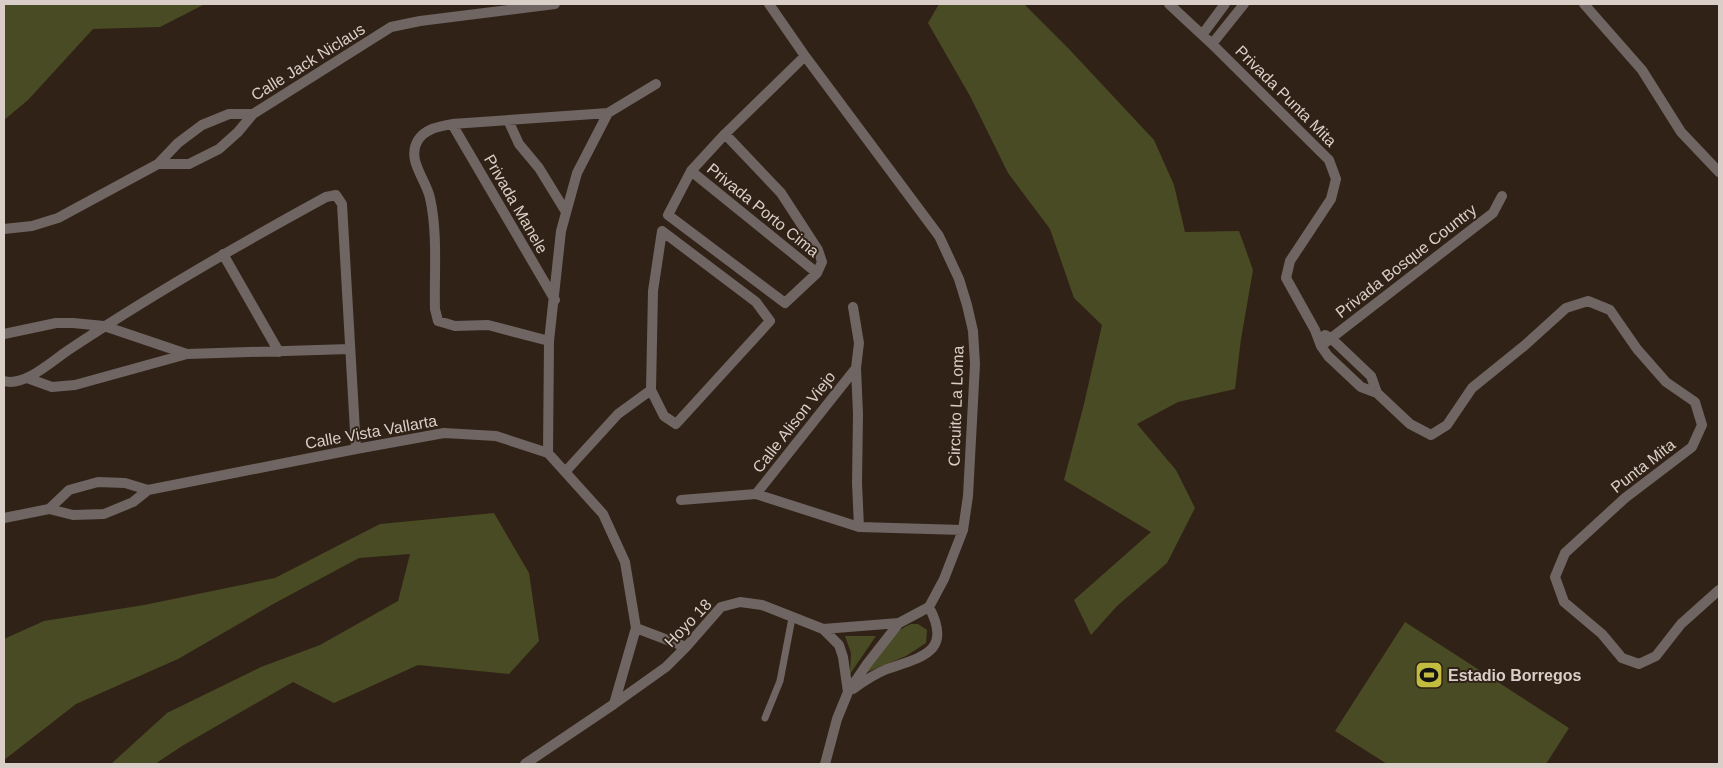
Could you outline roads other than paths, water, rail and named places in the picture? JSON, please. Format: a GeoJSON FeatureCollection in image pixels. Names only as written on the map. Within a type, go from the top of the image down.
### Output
{"type":"FeatureCollection","features":[{"type":"Feature","properties":{"kind":"street","name":"Calle Jack Niclaus"},"geometry":{"type":"LineString","coordinates":[[158,164],[189,164],[219,149],[238,132],[253,114],[391,27],[420,21],[555,4]]}},
{"type":"Feature","properties":{"kind":"street","name":"Circuito La Loma"},"geometry":{"type":"LineString","coordinates":[[769,4],[805,56],[939,236],[959,279],[967,304],[973,331],[975,364],[968,496],[962,530],[944,578],[929,607]]}},
{"type":"Feature","properties":{"kind":"street","name":"Privada Punta Mita"},"geometry":{"type":"LineString","coordinates":[[1169,4],[1329,160],[1336,179],[1331,198],[1290,261],[1286,278],[1316,330],[1321,346]]}},
{"type":"Feature","properties":{"kind":"street"},"geometry":{"type":"LineString","coordinates":[[1202,35],[1225,4]]}},
{"type":"Feature","properties":{"kind":"street","name":"Privada Punta Mita"},"geometry":{"type":"LineString","coordinates":[[1212,44],[1244,4]]}},
{"type":"Feature","properties":{"kind":"street"},"geometry":{"type":"LineString","coordinates":[[1584,4],[1642,70],[1681,132],[1719,172]]}},
{"type":"Feature","properties":{"kind":"street","name":"Privada Porto Cima"},"geometry":{"type":"LineString","coordinates":[[725,134],[781,193],[818,250],[822,262],[817,272],[785,303],[668,215],[692,171],[725,134],[805,56]]}},
{"type":"Feature","properties":{"kind":"street"},"geometry":{"type":"LineString","coordinates":[[549,341],[488,325],[454,326],[438,321],[435,309],[434,219],[430,196],[414,160],[418,140],[429,129],[452,124],[608,113],[656,84]]}},
{"type":"Feature","properties":{"kind":"street","name":"Privada Manele"},"geometry":{"type":"LineString","coordinates":[[548,453],[549,341],[555,300],[561,231],[577,173],[608,113]]}},
{"type":"Feature","properties":{"kind":"street","name":"Calle Jack Niclaus"},"geometry":{"type":"LineString","coordinates":[[4,229],[32,226],[58,218],[158,164],[178,143],[202,125],[229,114],[253,114]]}},
{"type":"Feature","properties":{"kind":"street","name":"Privada Manele"},"geometry":{"type":"LineString","coordinates":[[508,120],[519,144],[539,168],[566,212]]}},
{"type":"Feature","properties":{"kind":"street","name":"Privada Manele"},"geometry":{"type":"LineString","coordinates":[[452,124],[555,300]]}},
{"type":"Feature","properties":{"kind":"street","name":"Privada Porto Cima"},"geometry":{"type":"LineString","coordinates":[[692,171],[817,272]]}},
{"type":"Feature","properties":{"kind":"street"},"geometry":{"type":"LineString","coordinates":[[4,381],[9,382],[27,378],[104,326],[223,254],[326,197],[336,196],[342,204],[356,449]]}},
{"type":"Feature","properties":{"kind":"street","name":"Privada Bosque Country"},"geometry":{"type":"LineString","coordinates":[[1321,346],[1493,213],[1502,196]]}},
{"type":"Feature","properties":{"kind":"street"},"geometry":{"type":"LineString","coordinates":[[662,231],[756,302],[770,320],[676,424],[664,416],[651,390],[653,292],[662,231]]}},
{"type":"Feature","properties":{"kind":"street"},"geometry":{"type":"LineString","coordinates":[[223,254],[279,352]]}},
{"type":"Feature","properties":{"kind":"street","name":"Punta Mita"},"geometry":{"type":"LineString","coordinates":[[1321,346],[1328,356],[1360,387],[1377,393],[1410,424],[1431,435],[1447,425],[1472,388],[1524,346],[1566,308],[1588,301],[1610,310],[1637,349],[1666,382],[1695,402],[1702,425],[1692,447],[1625,498],[1565,554],[1555,578],[1564,602],[1602,634],[1622,658],[1639,664],[1656,656],[1681,624],[1719,590]]}},
{"type":"Feature","properties":{"kind":"street","name":"Calle Alison Viejo"},"geometry":{"type":"LineString","coordinates":[[852,307],[858,343],[856,368],[859,527]]}},
{"type":"Feature","properties":{"kind":"street"},"geometry":{"type":"LineString","coordinates":[[4,334],[56,323],[104,326],[187,354]]}},
{"type":"Feature","properties":{"kind":"street"},"geometry":{"type":"LineString","coordinates":[[1316,330],[1331,338]]}},
{"type":"Feature","properties":{"kind":"street","name":"Punta Mita"},"geometry":{"type":"LineString","coordinates":[[1331,338],[1371,376],[1377,393]]}},
{"type":"Feature","properties":{"kind":"street"},"geometry":{"type":"LineString","coordinates":[[27,378],[52,387],[75,385],[187,354],[349,349]]}},
{"type":"Feature","properties":{"kind":"street","name":"Calle Alison Viejo"},"geometry":{"type":"LineString","coordinates":[[756,494],[856,368]]}},
{"type":"Feature","properties":{"kind":"street"},"geometry":{"type":"LineString","coordinates":[[566,471],[618,414],[651,390]]}},
{"type":"Feature","properties":{"kind":"street","name":"Calle Vista Vallarta"},"geometry":{"type":"LineString","coordinates":[[50,509],[70,490],[98,482],[124,483],[148,490],[444,433],[496,436],[548,453],[603,514],[625,562],[636,628],[614,704]]}},
{"type":"Feature","properties":{"kind":"street","name":"Calle Vista Vallarta"},"geometry":{"type":"LineString","coordinates":[[4,518],[50,509],[73,515],[104,514],[133,502],[148,490]]}},
{"type":"Feature","properties":{"kind":"street","name":"Calle Alison Viejo"},"geometry":{"type":"LineString","coordinates":[[681,500],[756,494],[859,527],[962,530]]}},
{"type":"Feature","properties":{"kind":"street","name":"Hoyo 18"},"geometry":{"type":"LineString","coordinates":[[524,764],[666,667],[721,607],[740,602],[762,605],[823,629],[899,623]]}},
{"type":"Feature","properties":{"kind":"street"},"geometry":{"type":"LineString","coordinates":[[825,764],[837,719],[848,692],[866,664],[899,623],[929,607],[938,623],[938,634],[936,643],[926,654],[916,660],[886,670],[848,692]]}},
{"type":"Feature","properties":{"kind":"street"},"geometry":{"type":"LineString","coordinates":[[636,628],[686,647]]}},
{"type":"Feature","properties":{"kind":"street","name":"Hoyo 18"},"geometry":{"type":"LineString","coordinates":[[823,629],[838,645],[843,656],[848,692]]}},
{"type":"Feature","properties":{"kind":"lane"},"geometry":{"type":"LineString","coordinates":[[766,718],[780,681],[792,618]]}},
{"type":"Feature","properties":{"kind":"place","name":"Estadio Borregos"},"geometry":{"type":"Point","coordinates":[1429,675]}}]}
